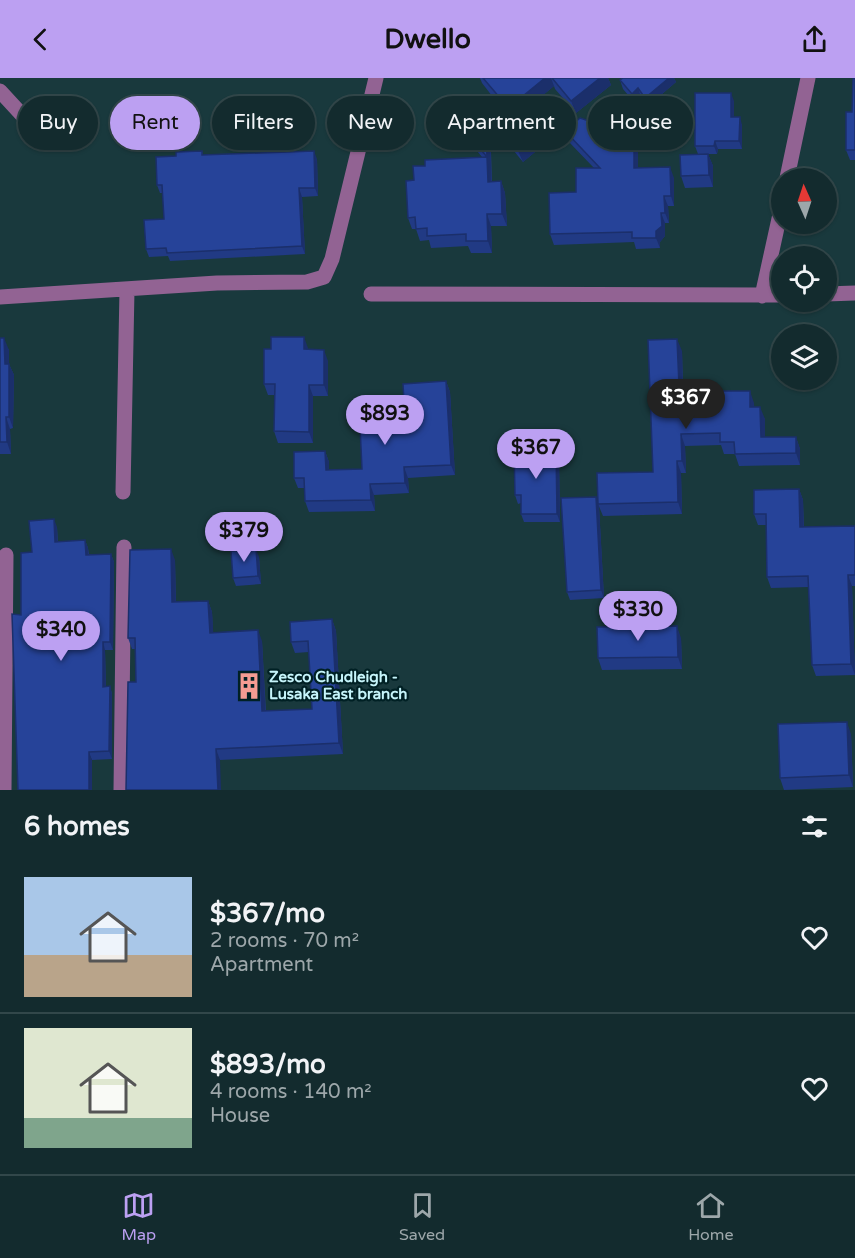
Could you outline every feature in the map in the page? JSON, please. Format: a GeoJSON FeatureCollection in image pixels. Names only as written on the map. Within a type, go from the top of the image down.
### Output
{"type":"FeatureCollection","features":[{"type":"Feature","properties":{"kind":"street"},"geometry":{"type":"LineString","coordinates":[[0,297],[216,283],[307,282],[324,277],[332,260],[376,78]]}},
{"type":"Feature","properties":{"kind":"street"},"geometry":{"type":"LineString","coordinates":[[789,168],[808,78]]}},
{"type":"Feature","properties":{"kind":"street"},"geometry":{"type":"LineString","coordinates":[[0,91],[18,111]]}},
{"type":"Feature","properties":{"kind":"street"},"geometry":{"type":"LineString","coordinates":[[762,296],[776,234]]}},
{"type":"Feature","properties":{"kind":"street"},"geometry":{"type":"LineString","coordinates":[[123,492],[127,290]]}},
{"type":"Feature","properties":{"kind":"street"},"geometry":{"type":"LineString","coordinates":[[837,294],[855,293]]}},
{"type":"Feature","properties":{"kind":"street"},"geometry":{"type":"LineString","coordinates":[[371,294],[771,296]]}},
{"type":"Feature","properties":{"kind":"street"},"geometry":{"type":"LineString","coordinates":[[121,790],[124,548]]}},
{"type":"Feature","properties":{"kind":"street"},"geometry":{"type":"LineString","coordinates":[[4,790],[6,555]]}},
{"type":"Feature","properties":{"kind":"building"},"geometry":{"type":"Polygon","coordinates":[[[483,78],[545,78],[523,96],[498,96],[483,78]]]}},
{"type":"Feature","properties":{"kind":"building"},"geometry":{"type":"Polygon","coordinates":[[[552,78],[600,78],[576,97],[567,96],[552,78]]]}},
{"type":"Feature","properties":{"kind":"building"},"geometry":{"type":"Polygon","coordinates":[[[623,78],[669,78],[647,96],[644,96],[638,88],[632,94],[620,80],[623,78]]]}},
{"type":"Feature","properties":{"kind":"building"},"geometry":{"type":"Polygon","coordinates":[[[853,78],[855,78],[855,150],[846,150],[846,112],[852,112],[853,78]]]}},
{"type":"Feature","properties":{"kind":"building"},"geometry":{"type":"Polygon","coordinates":[[[695,93],[731,93],[731,117],[740,117],[739,141],[715,141],[714,146],[695,146],[695,93]]]}},
{"type":"Feature","properties":{"kind":"building"},"geometry":{"type":"Polygon","coordinates":[[[580,118],[588,121],[588,150],[634,150],[634,168],[670,167],[671,196],[664,196],[665,213],[661,213],[662,226],[656,231],[656,238],[632,238],[632,232],[550,234],[549,193],[576,192],[576,168],[600,168],[576,143],[576,121],[580,118]]]}},
{"type":"Feature","properties":{"kind":"building"},"geometry":{"type":"Polygon","coordinates":[[[202,151],[202,155],[314,151],[315,188],[299,188],[302,246],[167,253],[166,248],[146,249],[144,220],[164,219],[162,185],[157,185],[156,157],[176,156],[176,152],[202,151]]]}},
{"type":"Feature","properties":{"kind":"building"},"geometry":{"type":"Polygon","coordinates":[[[708,154],[709,175],[681,176],[680,155],[708,154]]]}},
{"type":"Feature","properties":{"kind":"building"},"geometry":{"type":"Polygon","coordinates":[[[487,157],[488,182],[501,181],[502,214],[487,214],[488,241],[466,241],[466,234],[427,236],[427,228],[416,229],[415,217],[408,218],[406,181],[414,180],[413,166],[425,166],[425,160],[487,157]]]}},
{"type":"Feature","properties":{"kind":"building"},"geometry":{"type":"Polygon","coordinates":[[[271,337],[304,337],[304,349],[324,350],[324,385],[309,385],[309,432],[274,431],[275,384],[264,384],[264,349],[271,349],[271,337]]]}},
{"type":"Feature","properties":{"kind":"building"},"geometry":{"type":"Polygon","coordinates":[[[0,338],[4,338],[5,364],[9,364],[7,442],[0,442],[0,338]]]}},
{"type":"Feature","properties":{"kind":"building"},"geometry":{"type":"Polygon","coordinates":[[[677,339],[679,385],[702,385],[702,391],[750,391],[750,407],[760,407],[761,437],[796,437],[796,453],[735,454],[734,442],[720,442],[720,433],[681,434],[682,461],[677,461],[678,502],[598,504],[597,473],[653,472],[648,340],[677,339]]]}},
{"type":"Feature","properties":{"kind":"building"},"geometry":{"type":"Polygon","coordinates":[[[446,381],[451,465],[404,467],[405,483],[370,484],[371,500],[305,501],[304,478],[294,478],[294,452],[325,451],[326,470],[362,469],[359,404],[404,402],[403,384],[446,381]]]}},
{"type":"Feature","properties":{"kind":"building"},"geometry":{"type":"Polygon","coordinates":[[[556,448],[557,514],[521,514],[521,495],[515,495],[514,449],[556,448]]]}},
{"type":"Feature","properties":{"kind":"building"},"geometry":{"type":"Polygon","coordinates":[[[799,489],[800,527],[855,526],[855,575],[848,575],[851,664],[812,665],[808,576],[767,577],[766,514],[754,514],[754,490],[799,489]]]}},
{"type":"Feature","properties":{"kind":"building"},"geometry":{"type":"Polygon","coordinates":[[[596,497],[601,590],[567,592],[561,498],[596,497]]]}},
{"type":"Feature","properties":{"kind":"building"},"geometry":{"type":"Polygon","coordinates":[[[54,519],[55,542],[85,540],[86,555],[111,554],[110,642],[103,642],[103,687],[110,686],[109,751],[89,752],[89,790],[18,790],[12,614],[21,615],[21,553],[32,552],[29,521],[54,519]]]}},
{"type":"Feature","properties":{"kind":"building"},"geometry":{"type":"Polygon","coordinates":[[[171,549],[172,602],[208,601],[210,633],[258,630],[262,711],[312,709],[308,641],[291,642],[290,622],[332,619],[339,743],[216,749],[218,790],[126,790],[128,682],[136,682],[135,638],[128,638],[130,550],[171,549]]]}},
{"type":"Feature","properties":{"kind":"building"},"geometry":{"type":"Polygon","coordinates":[[[256,549],[258,576],[233,578],[231,551],[256,549]]]}},
{"type":"Feature","properties":{"kind":"building"},"geometry":{"type":"Polygon","coordinates":[[[677,626],[678,657],[598,658],[597,627],[677,626]]]}},
{"type":"Feature","properties":{"kind":"building"},"geometry":{"type":"Polygon","coordinates":[[[847,722],[849,775],[780,778],[778,724],[847,722]]]}},
{"type":"Feature","properties":{"kind":"place","name":"Zesco Chudleigh - Lusaka East branch"},"geometry":{"type":"Point","coordinates":[249,686]}}]}
